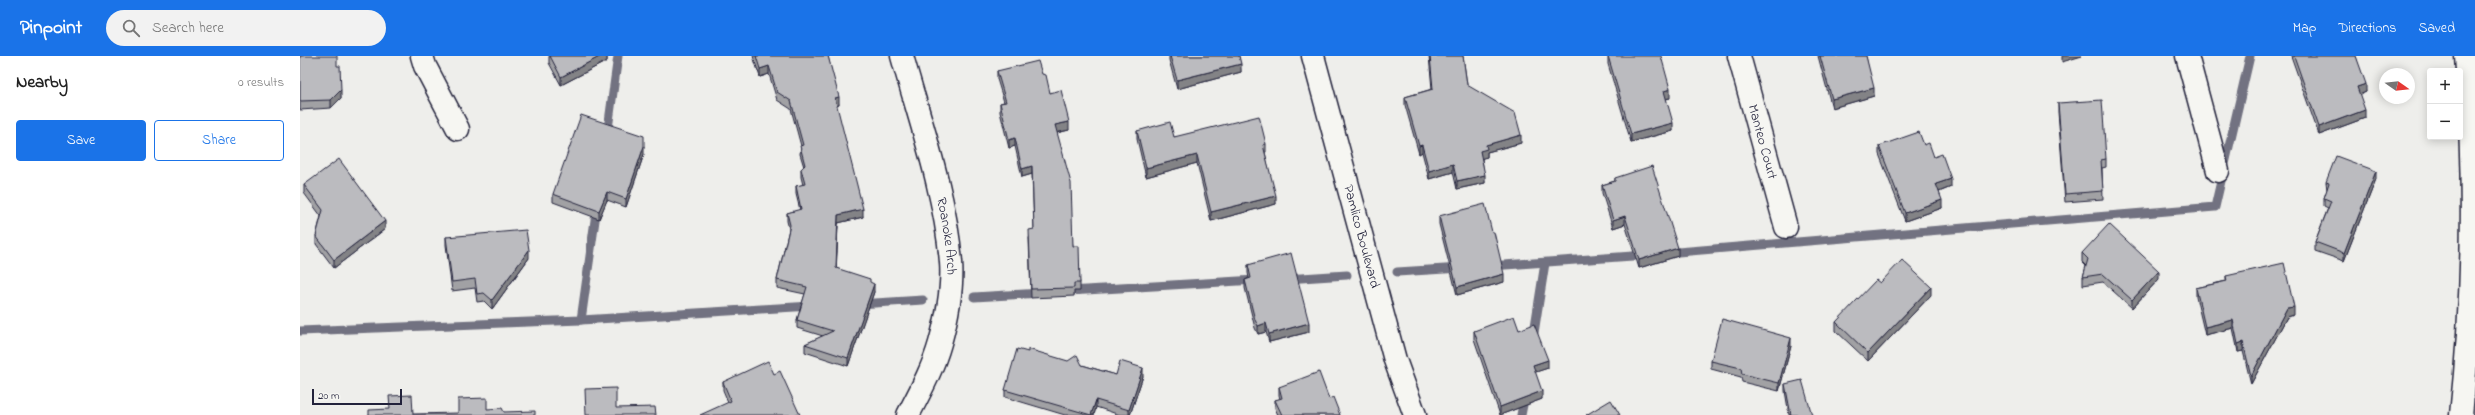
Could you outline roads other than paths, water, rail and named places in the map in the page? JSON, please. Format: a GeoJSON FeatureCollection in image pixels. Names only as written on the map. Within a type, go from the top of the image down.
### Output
{"type":"FeatureCollection","features":[{"type":"Feature","properties":{"kind":"main road"},"geometry":{"type":"LineString","coordinates":[[422,56],[458,129]]}},
{"type":"Feature","properties":{"kind":"main road","name":"Roanoke Arch"},"geometry":{"type":"LineString","coordinates":[[902,56],[942,199],[951,263],[949,296],[940,343],[929,372],[908,415]]}},
{"type":"Feature","properties":{"kind":"main road","name":"Pamlico Boulevard"},"geometry":{"type":"LineString","coordinates":[[1313,56],[1395,360],[1415,415]]}},
{"type":"Feature","properties":{"kind":"main road","name":"Manteo Court"},"geometry":{"type":"LineString","coordinates":[[1739,56],[1786,227]]}},
{"type":"Feature","properties":{"kind":"main road"},"geometry":{"type":"LineString","coordinates":[[2187,56],[2218,171]]}},
{"type":"Feature","properties":{"kind":"main road"},"geometry":{"type":"LineString","coordinates":[[2461,415],[2468,351],[2473,254],[2474,170],[2466,56]]}},
{"type":"Feature","properties":{"kind":"waterway"},"geometry":{"type":"LineString","coordinates":[[607,136],[618,56]]}},
{"type":"Feature","properties":{"kind":"waterway"},"geometry":{"type":"LineString","coordinates":[[1666,253],[2215,207],[2250,56]]}},
{"type":"Feature","properties":{"kind":"waterway"},"geometry":{"type":"LineString","coordinates":[[581,320],[597,206]]}},
{"type":"Feature","properties":{"kind":"waterway"},"geometry":{"type":"LineString","coordinates":[[1490,266],[1647,255]]}},
{"type":"Feature","properties":{"kind":"waterway"},"geometry":{"type":"LineString","coordinates":[[1533,339],[1545,263]]}},
{"type":"Feature","properties":{"kind":"waterway"},"geometry":{"type":"LineString","coordinates":[[1397,272],[1461,268]]}},
{"type":"Feature","properties":{"kind":"waterway"},"geometry":{"type":"LineString","coordinates":[[1286,279],[1347,275]]}},
{"type":"Feature","properties":{"kind":"waterway"},"geometry":{"type":"LineString","coordinates":[[1069,291],[1256,280]]}},
{"type":"Feature","properties":{"kind":"waterway"},"geometry":{"type":"LineString","coordinates":[[974,297],[1042,293]]}},
{"type":"Feature","properties":{"kind":"waterway"},"geometry":{"type":"LineString","coordinates":[[859,304],[923,300]]}},
{"type":"Feature","properties":{"kind":"waterway"},"geometry":{"type":"LineString","coordinates":[[300,331],[581,320],[812,306]]}},
{"type":"Feature","properties":{"kind":"waterway"},"geometry":{"type":"LineString","coordinates":[[1521,415],[1525,395]]}}]}
